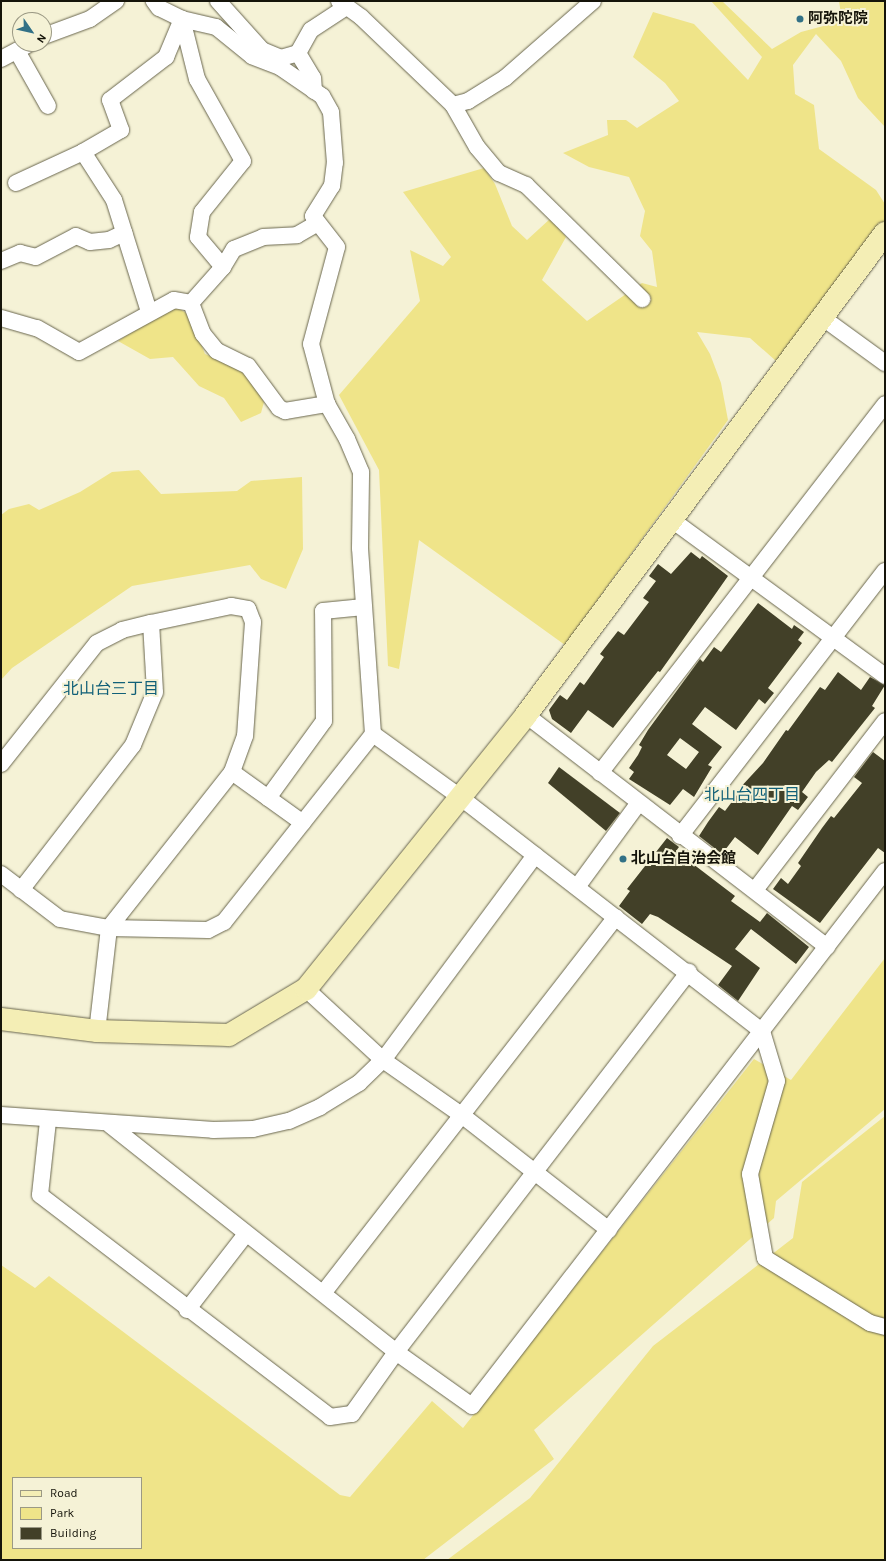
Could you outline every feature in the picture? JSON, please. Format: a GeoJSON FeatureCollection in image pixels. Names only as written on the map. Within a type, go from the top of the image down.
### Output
{"type":"FeatureCollection","features":[{"type":"Feature","properties":{"kind":"street"},"geometry":{"type":"LineString","coordinates":[[52,33],[90,19],[116,1]]}},
{"type":"Feature","properties":{"kind":"street"},"geometry":{"type":"LineString","coordinates":[[1,874],[60,919],[109,928],[181,932],[214,927],[224,922],[373,734],[359,509],[361,472],[347,439],[327,404],[311,344],[338,247],[313,216],[332,186],[335,163],[331,112],[322,96],[280,67],[252,56],[216,27],[182,18],[159,8],[154,1]]}},
{"type":"Feature","properties":{"kind":"street"},"geometry":{"type":"LineString","coordinates":[[218,1],[262,50],[280,58],[298,53],[311,30],[343,4],[361,17],[453,105],[478,147],[498,173],[526,185],[642,299]]}},
{"type":"Feature","properties":{"kind":"street"},"geometry":{"type":"LineString","coordinates":[[453,105],[468,101],[505,78],[593,1]]}},
{"type":"Feature","properties":{"kind":"street"},"geometry":{"type":"LineString","coordinates":[[16,183],[83,152],[121,130],[110,100],[166,57],[182,18]]}},
{"type":"Feature","properties":{"kind":"street"},"geometry":{"type":"LineString","coordinates":[[182,18],[197,78],[243,160],[202,212],[198,237],[223,267]]}},
{"type":"Feature","properties":{"kind":"street"},"geometry":{"type":"LineString","coordinates":[[1,59],[14,52]]}},
{"type":"Feature","properties":{"kind":"street"},"geometry":{"type":"LineString","coordinates":[[25,52],[48,106]]}},
{"type":"Feature","properties":{"kind":"street"},"geometry":{"type":"LineString","coordinates":[[298,53],[313,78],[314,91]]}},
{"type":"Feature","properties":{"kind":"street"},"geometry":{"type":"LineString","coordinates":[[83,152],[114,200],[149,312]]}},
{"type":"Feature","properties":{"kind":"street"},"geometry":{"type":"LineString","coordinates":[[191,303],[223,267],[234,249],[262,237],[296,236],[318,223]]}},
{"type":"Feature","properties":{"kind":"street"},"geometry":{"type":"LineString","coordinates":[[1,261],[20,253],[36,257],[76,236],[90,242],[109,240],[124,233]]}},
{"type":"Feature","properties":{"kind":"street"},"geometry":{"type":"LineString","coordinates":[[1,1019],[97,1031],[229,1035],[306,990],[526,715],[885,234]]}},
{"type":"Feature","properties":{"kind":"street"},"geometry":{"type":"LineString","coordinates":[[1,318],[37,328],[79,352],[149,312],[174,300],[191,303]]}},
{"type":"Feature","properties":{"kind":"street"},"geometry":{"type":"LineString","coordinates":[[191,303],[203,334],[217,351],[248,366],[279,408],[285,412],[327,404]]}},
{"type":"Feature","properties":{"kind":"street"},"geometry":{"type":"LineString","coordinates":[[823,318],[885,363]]}},
{"type":"Feature","properties":{"kind":"street"},"geometry":{"type":"LineString","coordinates":[[600,774],[754,577],[885,404]]}},
{"type":"Feature","properties":{"kind":"street"},"geometry":{"type":"LineString","coordinates":[[672,520],[754,577],[885,676]]}},
{"type":"Feature","properties":{"kind":"street"},"geometry":{"type":"LineString","coordinates":[[680,836],[885,571]]}},
{"type":"Feature","properties":{"kind":"street"},"geometry":{"type":"LineString","coordinates":[[1,764],[97,643],[122,630],[151,622],[231,606],[248,609],[253,622],[245,736],[232,772],[109,928],[97,1031]]}},
{"type":"Feature","properties":{"kind":"street"},"geometry":{"type":"LineString","coordinates":[[268,798],[324,721],[323,612],[364,607]]}},
{"type":"Feature","properties":{"kind":"street"},"geometry":{"type":"LineString","coordinates":[[21,890],[133,745],[155,692],[151,622]]}},
{"type":"Feature","properties":{"kind":"street"},"geometry":{"type":"LineString","coordinates":[[526,715],[638,804],[755,890],[827,947]]}},
{"type":"Feature","properties":{"kind":"street"},"geometry":{"type":"LineString","coordinates":[[755,890],[885,721]]}},
{"type":"Feature","properties":{"kind":"street"},"geometry":{"type":"LineString","coordinates":[[373,734],[460,797],[689,972],[762,1031],[777,1081],[750,1174],[765,1258],[870,1323],[885,1327]]}},
{"type":"Feature","properties":{"kind":"street"},"geometry":{"type":"LineString","coordinates":[[232,772],[303,823]]}},
{"type":"Feature","properties":{"kind":"street"},"geometry":{"type":"LineString","coordinates":[[577,887],[638,804]]}},
{"type":"Feature","properties":{"kind":"street"},"geometry":{"type":"LineString","coordinates":[[1,1115],[48,1121],[110,1125],[213,1130],[253,1129],[289,1121],[320,1107],[359,1083],[383,1060],[535,855]]}},
{"type":"Feature","properties":{"kind":"street"},"geometry":{"type":"LineString","coordinates":[[110,1125],[246,1234],[324,1292],[396,1352],[472,1406],[885,872]]}},
{"type":"Feature","properties":{"kind":"street"},"geometry":{"type":"LineString","coordinates":[[324,1292],[463,1116],[616,917]]}},
{"type":"Feature","properties":{"kind":"street"},"geometry":{"type":"LineString","coordinates":[[48,1121],[40,1195],[187,1310],[330,1417],[352,1414],[396,1352],[689,972]]}},
{"type":"Feature","properties":{"kind":"street"},"geometry":{"type":"LineString","coordinates":[[306,990],[383,1060],[463,1116],[609,1230]]}},
{"type":"Feature","properties":{"kind":"street"},"geometry":{"type":"LineString","coordinates":[[187,1310],[246,1234]]}},
{"type":"Feature","properties":{"kind":"green space"},"geometry":{"type":"Polygon","coordinates":[[[711,1],[722,1],[772,49],[801,32],[842,21],[839,1],[885,1],[885,127],[858,98],[841,61],[816,34],[793,65],[795,94],[814,105],[819,149],[876,190],[885,204],[885,224],[776,361],[750,338],[697,332],[710,354],[721,383],[728,420],[565,645],[419,540],[399,669],[388,666],[379,470],[339,395],[420,301],[410,250],[443,266],[451,257],[403,192],[484,168],[495,184],[512,226],[527,240],[551,218],[566,237],[542,280],[587,321],[642,283],[657,287],[652,251],[640,236],[645,211],[629,177],[589,167],[563,153],[608,135],[607,120],[626,120],[637,128],[679,101],[665,83],[633,57],[653,12],[694,24],[748,80],[762,57],[711,1]]]}},
{"type":"Feature","properties":{"kind":"green space"},"geometry":{"type":"Polygon","coordinates":[[[174,305],[189,315],[205,354],[244,371],[264,402],[261,413],[241,422],[224,398],[199,386],[173,357],[150,359],[118,341],[174,305]]]}},
{"type":"Feature","properties":{"kind":"green space"},"geometry":{"type":"Polygon","coordinates":[[[139,470],[161,494],[237,491],[251,481],[302,477],[303,549],[286,589],[261,579],[250,565],[132,586],[12,668],[1,680],[1,515],[9,509],[29,504],[39,510],[80,492],[112,472],[139,470]]]}},
{"type":"Feature","properties":{"kind":"green space"},"geometry":{"type":"Polygon","coordinates":[[[885,958],[885,1109],[776,1201],[774,1218],[534,1430],[554,1459],[423,1560],[1,1560],[1,1265],[35,1288],[49,1276],[340,1495],[350,1497],[432,1401],[463,1428],[754,1059],[791,1080],[885,958]]]}},
{"type":"Feature","properties":{"kind":"green space"},"geometry":{"type":"Polygon","coordinates":[[[885,1116],[885,1560],[447,1560],[530,1498],[653,1346],[793,1238],[802,1182],[885,1116]]]}},
{"type":"Feature","properties":{"kind":"building"},"geometry":{"type":"Polygon","coordinates":[[[691,552],[700,559],[702,556],[728,576],[660,672],[658,671],[613,728],[588,710],[571,733],[552,719],[549,710],[560,695],[567,700],[580,682],[584,685],[604,657],[600,654],[618,631],[624,635],[649,602],[643,598],[656,581],[649,576],[658,564],[671,574],[691,552]]]}},
{"type":"Feature","properties":{"kind":"building"},"geometry":{"type":"Polygon","coordinates":[[[758,603],[792,629],[794,625],[804,632],[798,640],[802,643],[768,688],[774,693],[765,704],[759,699],[736,730],[705,707],[692,724],[722,747],[708,765],[712,767],[694,797],[683,789],[670,805],[629,779],[634,772],[629,768],[642,747],[639,745],[648,730],[700,659],[703,662],[714,647],[721,652],[758,603]],[[680,738],[667,755],[686,769],[699,752],[680,738]]]}},
{"type":"Feature","properties":{"kind":"building"},"geometry":{"type":"Polygon","coordinates":[[[838,672],[861,690],[870,677],[885,685],[872,706],[875,708],[832,762],[829,760],[816,772],[802,792],[808,797],[798,810],[792,806],[758,855],[735,837],[722,854],[699,836],[719,807],[725,811],[740,791],[738,790],[763,763],[786,730],[788,731],[820,687],[825,690],[838,672]]]}},
{"type":"Feature","properties":{"kind":"building"},"geometry":{"type":"Polygon","coordinates":[[[873,752],[885,761],[885,853],[878,848],[820,923],[773,889],[781,878],[788,884],[801,866],[798,863],[822,828],[831,816],[834,818],[862,783],[854,777],[873,752]]]}},
{"type":"Feature","properties":{"kind":"building"},"geometry":{"type":"Polygon","coordinates":[[[559,767],[620,813],[606,831],[548,783],[559,767]]]}},
{"type":"Feature","properties":{"kind":"building"},"geometry":{"type":"Polygon","coordinates":[[[667,838],[679,847],[676,851],[735,896],[731,901],[760,922],[767,913],[809,947],[796,964],[751,929],[735,949],[760,968],[738,1001],[718,985],[732,966],[658,917],[650,914],[642,924],[619,906],[630,891],[627,889],[667,838]]]}},
{"type":"Feature","properties":{"kind":"place","name":"阿弥陀院"},"geometry":{"type":"Point","coordinates":[800,19]}},
{"type":"Feature","properties":{"kind":"place","name":"北山台自治会館"},"geometry":{"type":"Point","coordinates":[623,859]}},
{"type":"Feature","properties":{"kind":"district","name":"北山台三丁目"},"geometry":{"type":"Point","coordinates":[111,689]}},
{"type":"Feature","properties":{"kind":"district","name":"北山台四丁目"},"geometry":{"type":"Point","coordinates":[752,795]}}]}
